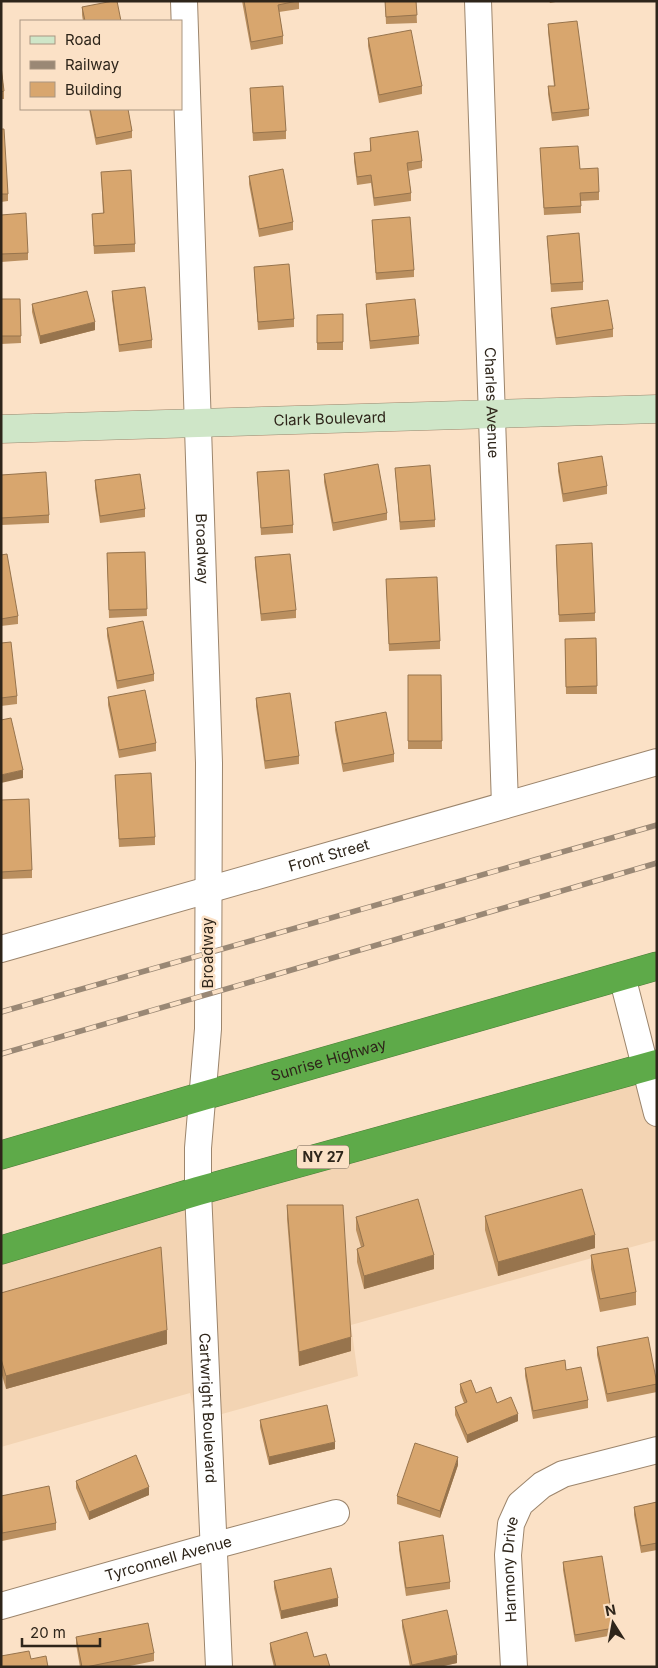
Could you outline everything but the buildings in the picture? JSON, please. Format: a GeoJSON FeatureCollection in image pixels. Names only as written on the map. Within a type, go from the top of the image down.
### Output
{"type":"FeatureCollection","features":[{"type":"Feature","properties":{"kind":"highway","name":"Sunrise Highway"},"geometry":{"type":"LineString","coordinates":[[1,1155],[657,966]]}},
{"type":"Feature","properties":{"kind":"highway","name":"NY 27"},"geometry":{"type":"LineString","coordinates":[[1,1250],[198,1191],[651,1066]]}},
{"type":"Feature","properties":{"kind":"street","name":"Broadway"},"geometry":{"type":"LineString","coordinates":[[184,1],[210,763],[208,1030],[198,1148]]}},
{"type":"Feature","properties":{"kind":"street","name":"Charles Avenue"},"geometry":{"type":"LineString","coordinates":[[478,1],[505,805]]}},
{"type":"Feature","properties":{"kind":"street","name":"Clark Boulevard"},"geometry":{"type":"LineString","coordinates":[[1,429],[657,409]]}},
{"type":"Feature","properties":{"kind":"street","name":"Front Street"},"geometry":{"type":"LineString","coordinates":[[1,949],[657,762]]}},
{"type":"Feature","properties":{"kind":"street"},"geometry":{"type":"LineString","coordinates":[[622,976],[651,1066],[657,1113]]}},
{"type":"Feature","properties":{"kind":"street","name":"Cartwright Boulevard"},"geometry":{"type":"LineString","coordinates":[[198,1148],[198,1191],[219,1667]]}},
{"type":"Feature","properties":{"kind":"street","name":"Harmony Drive"},"geometry":{"type":"LineString","coordinates":[[514,1667],[508,1555],[511,1524],[520,1504],[542,1485],[564,1474],[657,1450]]}},
{"type":"Feature","properties":{"kind":"street","name":"Tyrconnell Avenue"},"geometry":{"type":"LineString","coordinates":[[1,1606],[213,1546],[336,1514]]}},
{"type":"Feature","properties":{"kind":"shaded area"},"geometry":{"type":"Polygon","coordinates":[[[657,1078],[657,1240],[351,1325],[358,1376],[197,1421],[190,1393],[1,1447],[1,1261],[657,1078]]]}},
{"type":"Feature","properties":{"kind":"railway"},"geometry":{"type":"LineString","coordinates":[[1,1012],[657,825]]}},
{"type":"Feature","properties":{"kind":"railway"},"geometry":{"type":"LineString","coordinates":[[1,1054],[657,863]]}}]}
